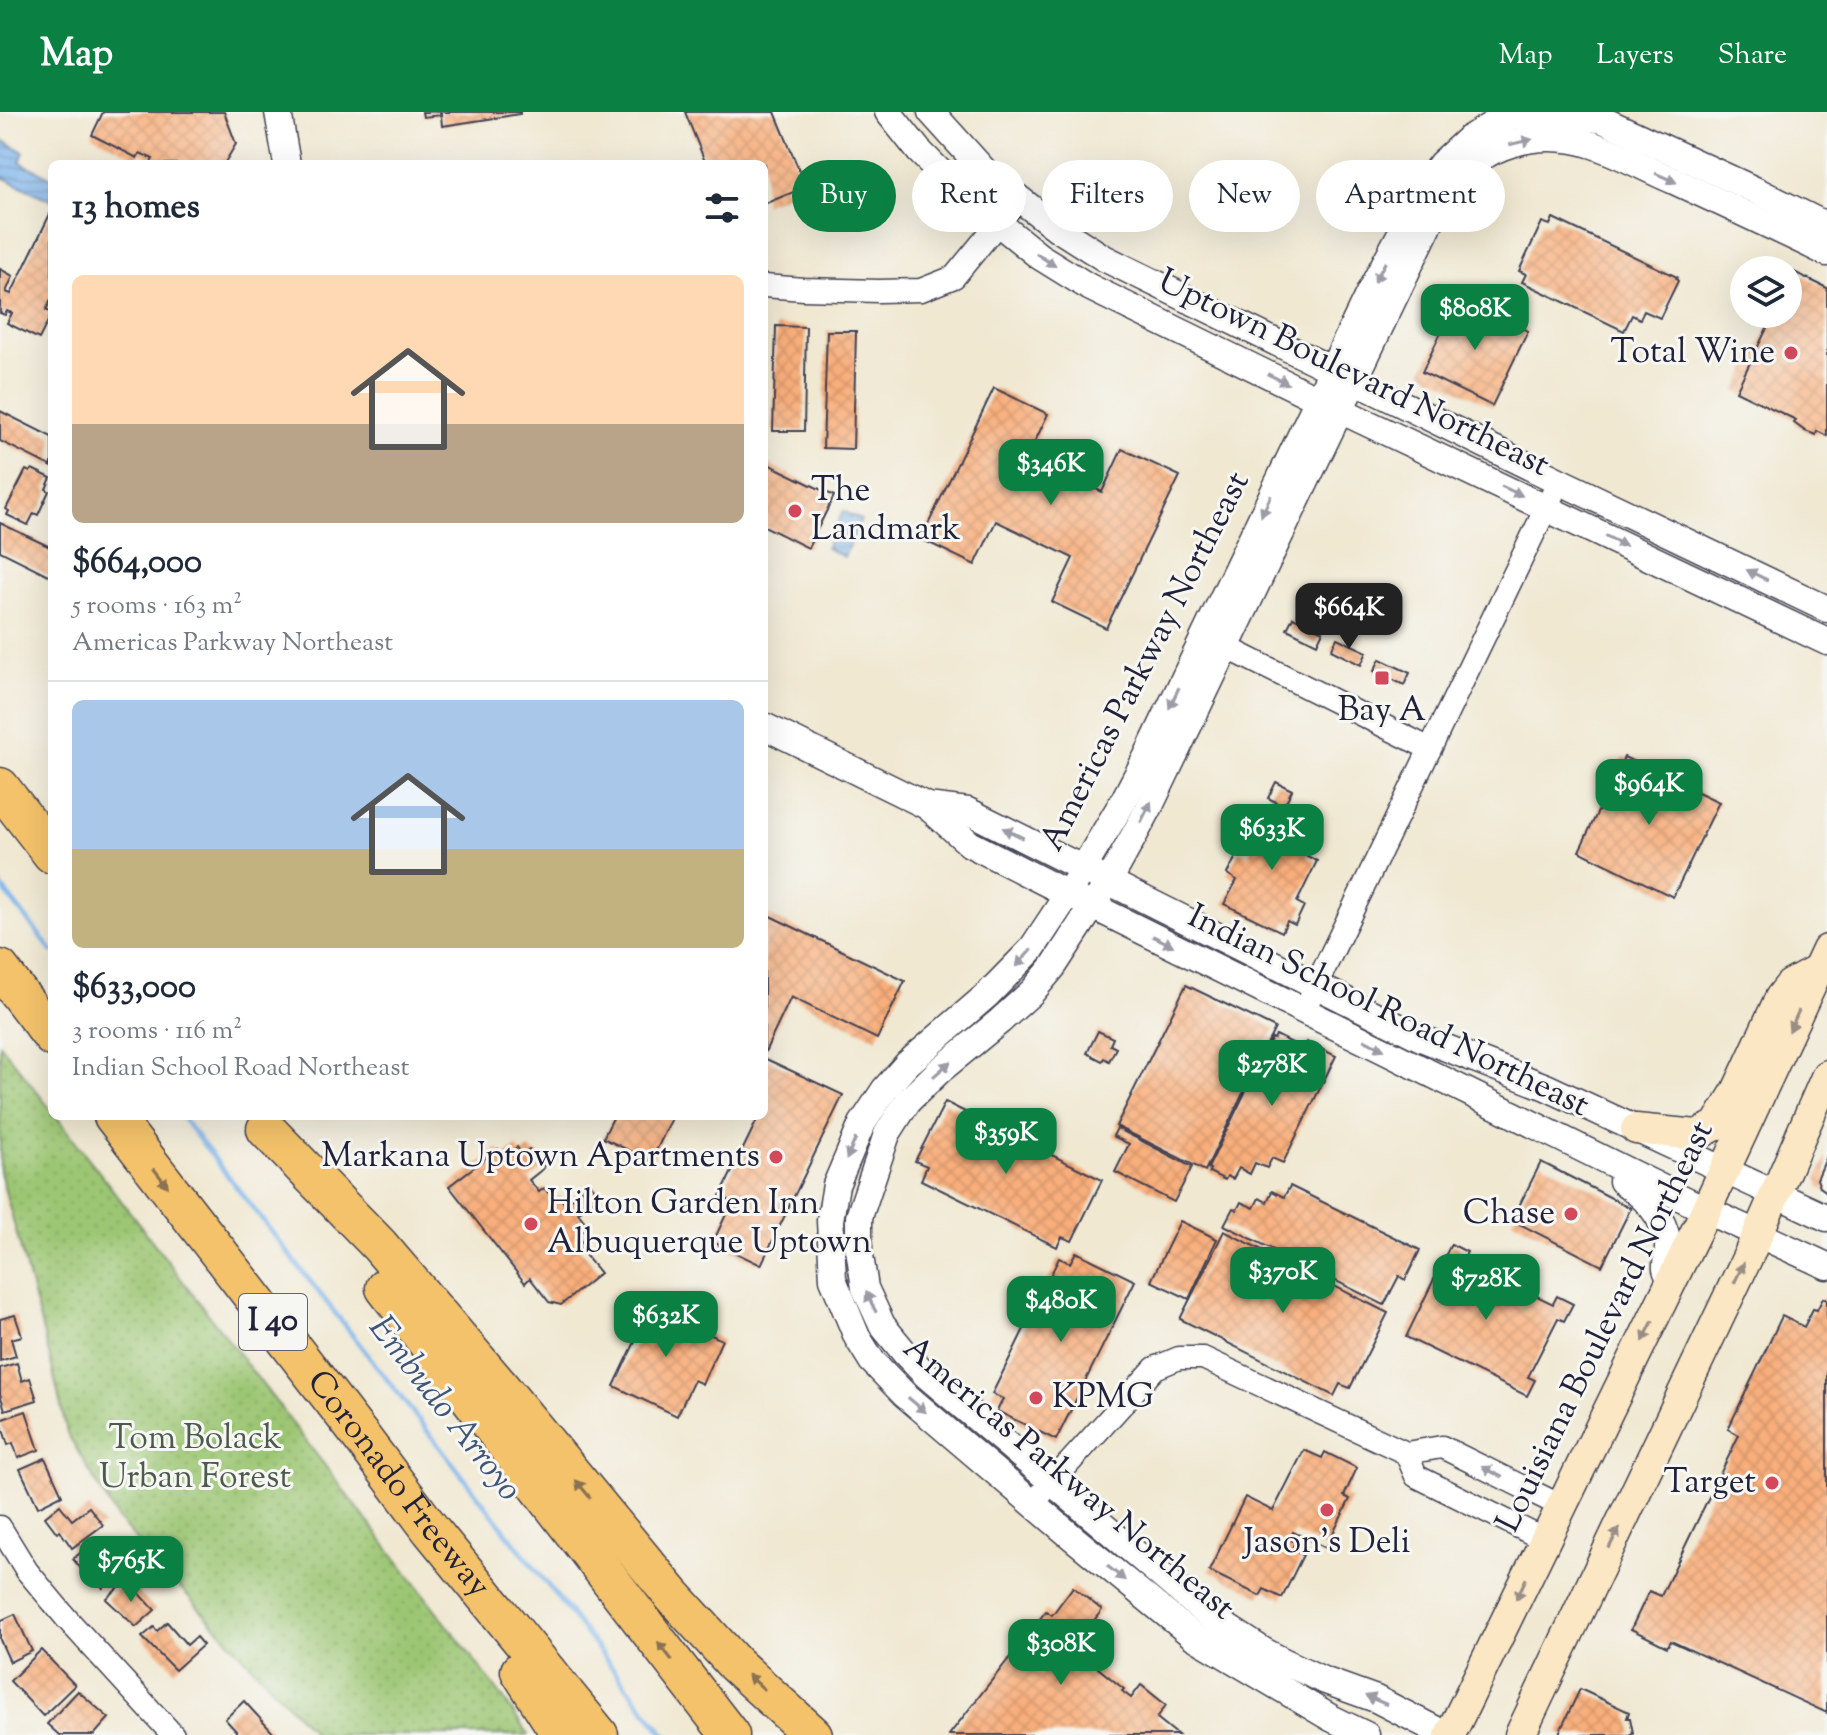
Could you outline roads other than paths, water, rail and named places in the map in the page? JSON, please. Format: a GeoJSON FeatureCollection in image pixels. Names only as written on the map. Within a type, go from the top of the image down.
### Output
{"type":"FeatureCollection","features":[{"type":"Feature","properties":{"kind":"highway"},"geometry":{"type":"LineString","coordinates":[[0,787],[48,849]]}},
{"type":"Feature","properties":{"kind":"highway"},"geometry":{"type":"LineString","coordinates":[[0,969],[48,1032]]}},
{"type":"Feature","properties":{"kind":"highway","name":"Coronado Freeway"},"geometry":{"type":"LineString","coordinates":[[116,1120],[431,1530],[599,1735]]}},
{"type":"Feature","properties":{"kind":"highway"},"geometry":{"type":"LineString","coordinates":[[261,1123],[436,1356],[730,1735]]}},
{"type":"Feature","properties":{"kind":"highway"},"geometry":{"type":"LineString","coordinates":[[261,1123],[379,1245],[672,1595],[735,1664],[813,1735]]}},
{"type":"Feature","properties":{"kind":"highway"},"geometry":{"type":"LineString","coordinates":[[431,1530],[561,1735]]}},
{"type":"Feature","properties":{"kind":"main road"},"geometry":{"type":"LineString","coordinates":[[1636,1129],[1697,1135],[1716,1125],[1737,1091],[1780,998],[1790,985],[1822,960]]}},
{"type":"Feature","properties":{"kind":"main road","name":"Louisiana Boulevard Northeast"},"geometry":{"type":"LineString","coordinates":[[1448,1735],[1725,1171],[1822,960]]}},
{"type":"Feature","properties":{"kind":"main road"},"geometry":{"type":"LineString","coordinates":[[1520,1735],[1758,1234],[1827,1075]]}},
{"type":"Feature","properties":{"kind":"street"},"geometry":{"type":"LineString","coordinates":[[278,112],[286,160]]}},
{"type":"Feature","properties":{"kind":"street","name":"Uptown Boulevard Northeast"},"geometry":{"type":"LineString","coordinates":[[888,112],[928,160]]}},
{"type":"Feature","properties":{"kind":"street","name":"Uptown Boulevard Northeast"},"geometry":{"type":"LineString","coordinates":[[931,112],[974,160]]}},
{"type":"Feature","properties":{"kind":"street","name":"Americas Parkway Northeast"},"geometry":{"type":"LineString","coordinates":[[1343,374],[1369,293],[1429,180],[1468,139],[1495,123],[1536,113],[1603,120],[1752,202]]}},
{"type":"Feature","properties":{"kind":"street","name":"Americas Parkway Northeast"},"geometry":{"type":"LineString","coordinates":[[1448,1735],[1376,1699],[1295,1667],[1208,1615],[926,1375],[882,1325],[865,1288],[859,1249],[859,1217],[887,1134],[908,1101],[1032,992],[1053,967],[1109,881],[1148,810],[1215,641],[1343,374],[1446,192],[1462,173],[1478,158],[1496,149],[1528,140],[1567,139],[1752,202]]}},
{"type":"Feature","properties":{"kind":"street"},"geometry":{"type":"LineString","coordinates":[[1752,202],[1827,226]]}},
{"type":"Feature","properties":{"kind":"street"},"geometry":{"type":"LineString","coordinates":[[1752,202],[1827,253]]}},
{"type":"Feature","properties":{"kind":"street","name":"Uptown Boulevard Northeast"},"geometry":{"type":"LineString","coordinates":[[1026,205],[1104,258],[1827,609]]}},
{"type":"Feature","properties":{"kind":"street"},"geometry":{"type":"LineString","coordinates":[[768,286],[921,290],[954,277],[991,232]]}},
{"type":"Feature","properties":{"kind":"street","name":"Uptown Boulevard Northeast"},"geometry":{"type":"LineString","coordinates":[[1008,232],[1039,256],[1089,287],[1827,642]]}},
{"type":"Feature","properties":{"kind":"street"},"geometry":{"type":"LineString","coordinates":[[1304,1010],[1559,481]]}},
{"type":"Feature","properties":{"kind":"street"},"geometry":{"type":"LineString","coordinates":[[1215,641],[1430,749]]}},
{"type":"Feature","properties":{"kind":"street","name":"Americas Parkway Northeast"},"geometry":{"type":"LineString","coordinates":[[1215,641],[1124,800],[1031,950],[1010,973],[914,1058],[885,1089],[862,1124],[836,1185],[830,1220],[833,1279],[857,1337],[872,1361],[904,1394],[1193,1636],[1331,1718],[1366,1735]]}},
{"type":"Feature","properties":{"kind":"street","name":"Indian School Road Northeast"},"geometry":{"type":"LineString","coordinates":[[768,728],[927,806],[970,844],[1068,894],[1706,1210],[1827,1266]]}},
{"type":"Feature","properties":{"kind":"street","name":"Indian School Road Northeast"},"geometry":{"type":"LineString","coordinates":[[927,806],[968,811],[1421,1038],[1546,1087],[1827,1218]]}},
{"type":"Feature","properties":{"kind":"street"},"geometry":{"type":"LineString","coordinates":[[1535,1125],[1600,1165],[1646,1199],[1664,1229],[1668,1246],[1666,1267],[1671,1282]]}},
{"type":"Feature","properties":{"kind":"street"},"geometry":{"type":"LineString","coordinates":[[1033,1503],[1155,1368],[1179,1358],[1203,1358],[1406,1453],[1442,1447],[1561,1506]]}},
{"type":"Feature","properties":{"kind":"street"},"geometry":{"type":"LineString","coordinates":[[1406,1453],[1416,1476],[1545,1540]]}},
{"type":"Feature","properties":{"kind":"street"},"geometry":{"type":"LineString","coordinates":[[0,1527],[27,1571],[165,1732]]}},
{"type":"Feature","properties":{"kind":"water"},"geometry":{"type":"Polygon","coordinates":[[[0,139],[24,152],[20,162],[48,176],[48,199],[0,176],[0,139]]]}},
{"type":"Feature","properties":{"kind":"water"},"geometry":{"type":"Polygon","coordinates":[[[843,511],[861,520],[844,557],[826,548],[843,511]]]}},
{"type":"Feature","properties":{"kind":"waterway","name":"Embudo Arroyo"},"geometry":{"type":"LineString","coordinates":[[0,885],[48,946]]}},
{"type":"Feature","properties":{"kind":"waterway","name":"Embudo Arroyo"},"geometry":{"type":"LineString","coordinates":[[184,1120],[665,1735]]}},
{"type":"Feature","properties":{"kind":"place","name":"Total Wine"},"geometry":{"type":"Point","coordinates":[1791,353]}},
{"type":"Feature","properties":{"kind":"place","name":"The Landmark"},"geometry":{"type":"Point","coordinates":[795,511]}},
{"type":"Feature","properties":{"kind":"place","name":"Bay A"},"geometry":{"type":"Point","coordinates":[1382,678]}},
{"type":"Feature","properties":{"kind":"place","name":"Markana Uptown Apartments"},"geometry":{"type":"Point","coordinates":[776,1157]}},
{"type":"Feature","properties":{"kind":"place","name":"Chase"},"geometry":{"type":"Point","coordinates":[1571,1214]}},
{"type":"Feature","properties":{"kind":"place","name":"Hilton Garden Inn Albuquerque Uptown"},"geometry":{"type":"Point","coordinates":[531,1224]}},
{"type":"Feature","properties":{"kind":"place","name":"KPMG"},"geometry":{"type":"Point","coordinates":[1036,1398]}},
{"type":"Feature","properties":{"kind":"place","name":"Target"},"geometry":{"type":"Point","coordinates":[1772,1483]}},
{"type":"Feature","properties":{"kind":"place","name":"Jason's Deli"},"geometry":{"type":"Point","coordinates":[1327,1510]}},
{"type":"Feature","properties":{"kind":"park label","name":"Tom Bolack Urban Forest"},"geometry":{"type":"Point","coordinates":[195,1458]}}]}
